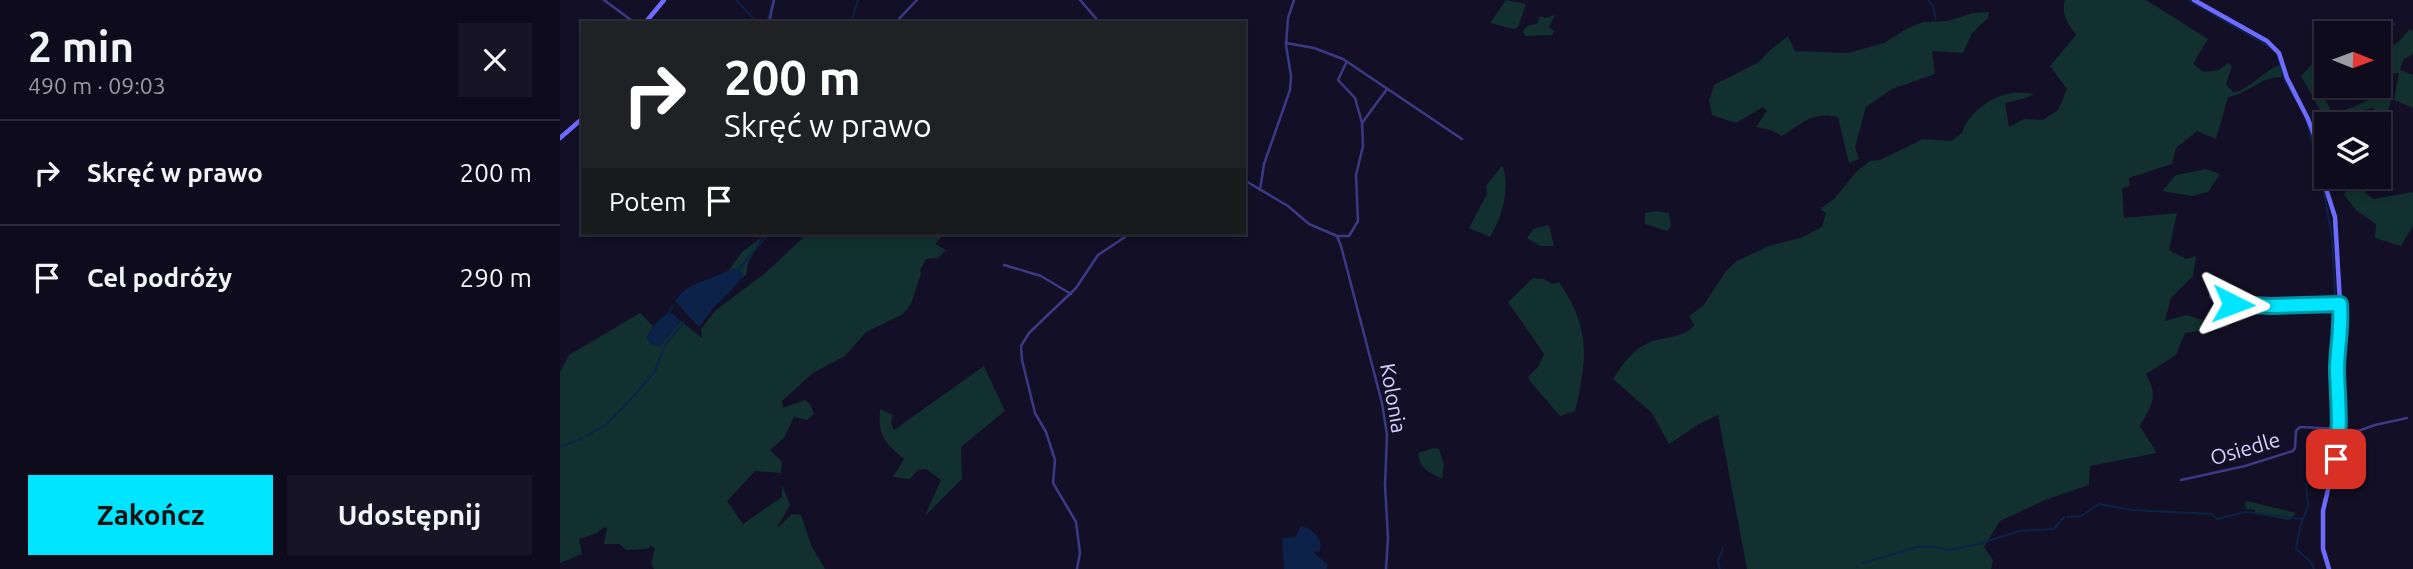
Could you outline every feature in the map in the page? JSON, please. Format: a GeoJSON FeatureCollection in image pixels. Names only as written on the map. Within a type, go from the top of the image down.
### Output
{"type":"FeatureCollection","features":[{"type":"Feature","properties":{"kind":"main road"},"geometry":{"type":"LineString","coordinates":[[647,21],[664,0]]}},
{"type":"Feature","properties":{"kind":"main road"},"geometry":{"type":"LineString","coordinates":[[2194,0],[2267,41],[2279,53],[2287,78],[2308,118],[2319,148],[2323,179],[2335,217],[2337,305],[2341,328],[2337,372],[2337,453],[2323,511],[2323,550],[2329,569]]}},
{"type":"Feature","properties":{"kind":"main road"},"geometry":{"type":"LineString","coordinates":[[560,138],[581,120]]}},
{"type":"Feature","properties":{"kind":"street"},"geometry":{"type":"LineString","coordinates":[[604,0],[632,21]]}},
{"type":"Feature","properties":{"kind":"street"},"geometry":{"type":"LineString","coordinates":[[769,21],[774,0]]}},
{"type":"Feature","properties":{"kind":"street"},"geometry":{"type":"LineString","coordinates":[[897,21],[917,0]]}},
{"type":"Feature","properties":{"kind":"street"},"geometry":{"type":"LineString","coordinates":[[1080,0],[1099,21]]}},
{"type":"Feature","properties":{"kind":"street"},"geometry":{"type":"LineString","coordinates":[[1260,190],[1264,164],[1290,90],[1291,76],[1286,43],[1288,18],[1294,0]]}},
{"type":"Feature","properties":{"kind":"street"},"geometry":{"type":"LineString","coordinates":[[1286,43],[1314,48],[1343,59],[1462,139]]}},
{"type":"Feature","properties":{"kind":"street"},"geometry":{"type":"LineString","coordinates":[[1246,181],[1288,206],[1309,223],[1338,236],[1349,236],[1358,221],[1356,175],[1363,146],[1362,123],[1355,98],[1338,78],[1346,63]]}},
{"type":"Feature","properties":{"kind":"street"},"geometry":{"type":"LineString","coordinates":[[1362,123],[1387,89]]}},
{"type":"Feature","properties":{"kind":"street"},"geometry":{"type":"LineString","coordinates":[[1077,569],[1080,553],[1076,522],[1054,483],[1055,460],[1046,432],[1035,413],[1021,352],[1029,333],[1071,294],[1098,255],[1128,235]]}},
{"type":"Feature","properties":{"kind":"street","name":"Kolonia"},"geometry":{"type":"LineString","coordinates":[[1338,236],[1382,403],[1387,435],[1386,569]]}},
{"type":"Feature","properties":{"kind":"street"},"geometry":{"type":"LineString","coordinates":[[1004,265],[1041,276],[1071,294]]}},
{"type":"Feature","properties":{"kind":"street"},"geometry":{"type":"LineString","coordinates":[[2212,281],[2210,297],[2219,304],[2337,305]]}},
{"type":"Feature","properties":{"kind":"street"},"geometry":{"type":"LineString","coordinates":[[2337,453],[2348,450],[2355,432],[2407,418]]}},
{"type":"Feature","properties":{"kind":"street","name":"Osiedle"},"geometry":{"type":"LineString","coordinates":[[2181,480],[2245,466],[2293,451],[2296,431],[2300,427],[2336,429]]}},
{"type":"Feature","properties":{"kind":"green space"},"geometry":{"type":"Polygon","coordinates":[[[1506,0],[1526,4],[1518,27],[1513,29],[1490,23],[1506,0]]]}},
{"type":"Feature","properties":{"kind":"green space"},"geometry":{"type":"Polygon","coordinates":[[[2065,0],[2146,0],[2208,39],[2193,64],[2204,72],[2219,70],[2228,63],[2232,66],[2226,84],[2233,92],[2280,65],[2282,77],[2268,79],[2228,97],[2216,139],[2197,131],[2176,148],[2172,164],[2129,178],[2130,185],[2122,189],[2124,218],[2177,213],[2169,250],[2186,259],[2196,256],[2193,276],[2171,298],[2165,321],[2186,315],[2206,321],[2225,319],[2229,327],[2185,333],[2176,355],[2146,374],[2153,395],[2140,426],[2157,453],[2090,466],[2089,485],[2045,500],[2000,521],[1984,547],[1993,560],[1991,569],[1747,569],[1718,415],[1669,444],[1652,413],[1613,379],[1628,358],[1642,346],[1690,330],[1694,325],[1689,316],[1703,306],[1726,271],[1737,261],[1769,246],[1803,237],[1822,227],[1826,213],[1820,209],[1834,199],[1856,172],[1870,161],[1880,160],[1923,139],[1951,141],[1962,133],[1974,113],[2004,95],[2034,94],[2005,103],[2009,127],[2024,119],[2043,120],[2058,110],[2067,89],[2050,66],[2076,35],[2065,14],[2065,0]]]}},
{"type":"Feature","properties":{"kind":"green space"},"geometry":{"type":"Polygon","coordinates":[[[1989,12],[1988,18],[1972,33],[1963,53],[1932,51],[1935,74],[1892,89],[1866,107],[1855,147],[1859,159],[1849,163],[1838,117],[1815,117],[1782,136],[1756,127],[1767,111],[1763,107],[1736,123],[1712,115],[1709,101],[1714,85],[1759,62],[1788,36],[1795,51],[1848,53],[1884,43],[1923,22],[1948,21],[1973,13],[1989,12]]]}},
{"type":"Feature","properties":{"kind":"green space"},"geometry":{"type":"Polygon","coordinates":[[[1555,15],[1549,27],[1554,31],[1552,35],[1525,36],[1524,29],[1537,24],[1540,16],[1546,18],[1555,15]]]}},
{"type":"Feature","properties":{"kind":"green space"},"geometry":{"type":"Polygon","coordinates":[[[2410,29],[2413,31],[2413,54],[2403,60],[2400,70],[2413,75],[2413,108],[2394,100],[2399,73],[2391,74],[2391,47],[2410,29]]]}},
{"type":"Feature","properties":{"kind":"green space"},"geometry":{"type":"Polygon","coordinates":[[[2314,62],[2314,98],[2324,98],[2332,112],[2321,112],[2301,76],[2314,62]]]}},
{"type":"Feature","properties":{"kind":"green space"},"geometry":{"type":"Polygon","coordinates":[[[2393,93],[2388,112],[2375,112],[2374,108],[2340,112],[2374,98],[2391,98],[2393,93]]]}},
{"type":"Feature","properties":{"kind":"green space"},"geometry":{"type":"Polygon","coordinates":[[[1501,167],[1505,176],[1505,194],[1498,221],[1490,237],[1469,228],[1487,194],[1486,186],[1501,167]]]}},
{"type":"Feature","properties":{"kind":"green space"},"geometry":{"type":"Polygon","coordinates":[[[2206,169],[2220,174],[2208,192],[2192,196],[2162,191],[2176,175],[2206,169]]]}},
{"type":"Feature","properties":{"kind":"green space"},"geometry":{"type":"Polygon","coordinates":[[[2347,189],[2368,189],[2365,193],[2374,199],[2413,192],[2413,226],[2401,246],[2375,238],[2376,224],[2356,210],[2344,195],[2347,189]]]}},
{"type":"Feature","properties":{"kind":"green space"},"geometry":{"type":"Polygon","coordinates":[[[1645,213],[1669,213],[1671,226],[1667,231],[1645,224],[1645,213]]]}},
{"type":"Feature","properties":{"kind":"green space"},"geometry":{"type":"Polygon","coordinates":[[[1549,225],[1554,246],[1540,246],[1527,238],[1533,229],[1549,225]]]}},
{"type":"Feature","properties":{"kind":"green space"},"geometry":{"type":"Polygon","coordinates":[[[806,235],[943,235],[936,244],[946,250],[938,258],[926,259],[920,270],[911,304],[903,314],[866,332],[845,356],[813,373],[782,401],[783,408],[805,400],[814,414],[807,420],[794,417],[784,438],[770,450],[782,462],[781,473],[755,471],[727,501],[743,524],[782,497],[782,485],[790,505],[776,529],[792,514],[801,515],[812,547],[825,569],[654,569],[651,563],[655,548],[651,546],[647,549],[627,550],[619,544],[604,544],[607,528],[604,527],[597,533],[579,539],[582,554],[560,563],[560,372],[569,355],[640,313],[653,326],[647,337],[659,347],[681,321],[702,338],[701,329],[716,310],[764,274],[806,235]]]}},
{"type":"Feature","properties":{"kind":"green space"},"geometry":{"type":"Polygon","coordinates":[[[762,237],[748,263],[746,275],[741,279],[743,275],[729,270],[742,252],[762,237]]]}},
{"type":"Feature","properties":{"kind":"green space"},"geometry":{"type":"Polygon","coordinates":[[[1533,278],[1544,279],[1552,284],[1559,282],[1576,314],[1584,344],[1582,375],[1575,411],[1560,416],[1528,377],[1538,367],[1544,354],[1508,302],[1533,278]]]}},
{"type":"Feature","properties":{"kind":"green space"},"geometry":{"type":"Polygon","coordinates":[[[984,366],[1005,411],[961,447],[962,479],[925,516],[941,480],[926,469],[918,470],[910,479],[893,477],[904,459],[881,433],[880,409],[893,415],[891,423],[894,430],[984,366]]]}},
{"type":"Feature","properties":{"kind":"green space"},"geometry":{"type":"Polygon","coordinates":[[[1433,448],[1439,449],[1444,465],[1442,479],[1426,469],[1419,458],[1418,453],[1433,448]]]}},
{"type":"Feature","properties":{"kind":"green space"},"geometry":{"type":"Polygon","coordinates":[[[2247,501],[2296,513],[2290,520],[2255,514],[2255,510],[2246,509],[2247,501]]]}},
{"type":"Feature","properties":{"kind":"water"},"geometry":{"type":"Polygon","coordinates":[[[733,268],[741,271],[743,275],[699,327],[675,301],[680,294],[694,285],[733,268]]]}},
{"type":"Feature","properties":{"kind":"water"},"geometry":{"type":"Polygon","coordinates":[[[672,313],[681,321],[659,347],[649,343],[647,337],[654,325],[660,318],[672,313]]]}},
{"type":"Feature","properties":{"kind":"water"},"geometry":{"type":"Polygon","coordinates":[[[1301,526],[1317,536],[1321,544],[1319,553],[1314,553],[1327,564],[1327,569],[1284,569],[1282,538],[1295,537],[1301,526]]]}},
{"type":"Feature","properties":{"kind":"waterway"},"geometry":{"type":"LineString","coordinates":[[736,0],[756,21]]}},
{"type":"Feature","properties":{"kind":"waterway"},"geometry":{"type":"LineString","coordinates":[[768,21],[773,0]]}},
{"type":"Feature","properties":{"kind":"waterway"},"geometry":{"type":"LineString","coordinates":[[852,21],[858,0]]}},
{"type":"Feature","properties":{"kind":"waterway"},"geometry":{"type":"LineString","coordinates":[[1928,0],[1933,6],[1936,20]]}},
{"type":"Feature","properties":{"kind":"waterway"},"geometry":{"type":"LineString","coordinates":[[2188,0],[2268,46],[2277,54],[2286,83],[2297,102]]}},
{"type":"Feature","properties":{"kind":"waterway"},"geometry":{"type":"LineString","coordinates":[[2305,116],[2314,149]]}},
{"type":"Feature","properties":{"kind":"waterway"},"geometry":{"type":"LineString","coordinates":[[2314,569],[2311,562],[2296,549],[2308,506],[2306,484],[2316,467],[2330,461],[2335,423],[2333,364],[2336,313],[2332,237],[2323,189]]}},
{"type":"Feature","properties":{"kind":"waterway"},"geometry":{"type":"LineString","coordinates":[[739,269],[767,235]]}},
{"type":"Feature","properties":{"kind":"waterway"},"geometry":{"type":"LineString","coordinates":[[669,313],[673,306]]}},
{"type":"Feature","properties":{"kind":"waterway"},"geometry":{"type":"LineString","coordinates":[[619,412],[654,373],[666,344],[684,322]]}},
{"type":"Feature","properties":{"kind":"waterway"},"geometry":{"type":"LineString","coordinates":[[587,436],[608,423],[616,414]]}},
{"type":"Feature","properties":{"kind":"waterway"},"geometry":{"type":"LineString","coordinates":[[560,447],[583,438]]}},
{"type":"Feature","properties":{"kind":"waterway"},"geometry":{"type":"LineString","coordinates":[[2068,517],[2081,516],[2099,504],[2132,510],[2211,514],[2217,519],[2246,512],[2301,519]]}},
{"type":"Feature","properties":{"kind":"waterway"},"geometry":{"type":"LineString","coordinates":[[1863,563],[1917,547],[1947,550],[1979,544],[2019,531],[2054,529],[2064,517]]}},
{"type":"Feature","properties":{"kind":"waterway"},"geometry":{"type":"LineString","coordinates":[[1720,569],[1718,561],[1723,548]]}},
{"type":"Feature","properties":{"kind":"route"},"geometry":{"type":"LineString","coordinates":[[2233,304],[2340,304],[2337,372],[2340,415],[2336,459]]}}]}
